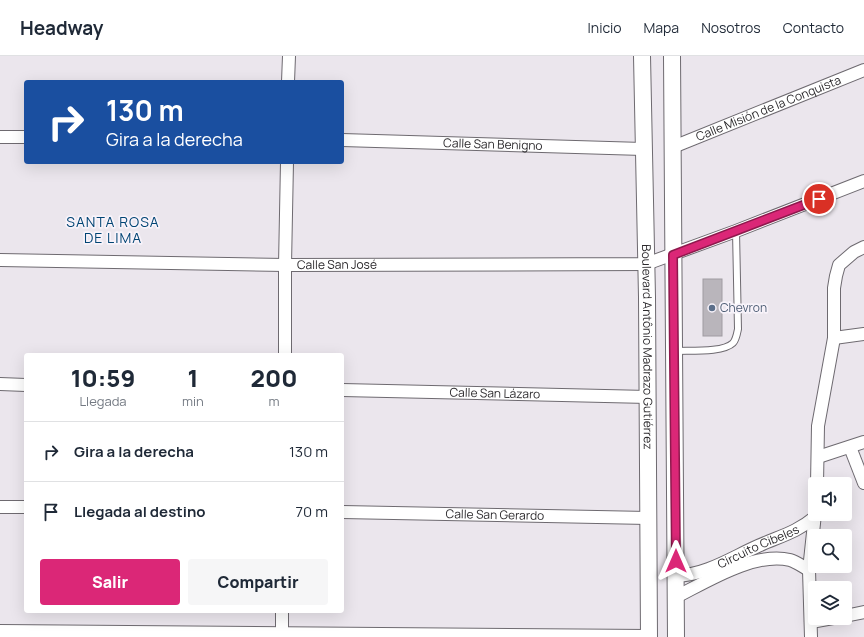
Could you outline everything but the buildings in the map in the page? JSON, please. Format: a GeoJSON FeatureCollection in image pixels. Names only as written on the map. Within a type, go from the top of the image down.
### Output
{"type":"FeatureCollection","features":[{"type":"Feature","properties":{"kind":"street"},"geometry":{"type":"LineString","coordinates":[[288,80],[289,56]]}},
{"type":"Feature","properties":{"kind":"street","name":"Boulevard Antônio Madrazo Gutiérrez"},"geometry":{"type":"LineString","coordinates":[[642,56],[643,149],[646,210],[649,637]]}},
{"type":"Feature","properties":{"kind":"street"},"geometry":{"type":"LineString","coordinates":[[672,56],[676,637]]}},
{"type":"Feature","properties":{"kind":"street","name":"Calle Misión de la Conquista"},"geometry":{"type":"LineString","coordinates":[[673,147],[864,70]]}},
{"type":"Feature","properties":{"kind":"street"},"geometry":{"type":"LineString","coordinates":[[0,137],[24,137]]}},
{"type":"Feature","properties":{"kind":"street","name":"Calle San Benigno"},"geometry":{"type":"LineString","coordinates":[[344,140],[643,149]]}},
{"type":"Feature","properties":{"kind":"street"},"geometry":{"type":"LineString","coordinates":[[285,353],[287,164]]}},
{"type":"Feature","properties":{"kind":"street","name":"Calle San José"},"geometry":{"type":"LineString","coordinates":[[0,260],[285,265],[646,264],[864,181]]}},
{"type":"Feature","properties":{"kind":"street"},"geometry":{"type":"LineString","coordinates":[[817,477],[818,426],[834,338],[834,288],[839,265],[854,252],[864,247]]}},
{"type":"Feature","properties":{"kind":"street"},"geometry":{"type":"LineString","coordinates":[[834,338],[864,334]]}},
{"type":"Feature","properties":{"kind":"street"},"geometry":{"type":"LineString","coordinates":[[0,384],[24,385]]}},
{"type":"Feature","properties":{"kind":"street","name":"Calle San Lázaro"},"geometry":{"type":"LineString","coordinates":[[344,390],[648,397]]}},
{"type":"Feature","properties":{"kind":"street"},"geometry":{"type":"LineString","coordinates":[[818,457],[864,442]]}},
{"type":"Feature","properties":{"kind":"street"},"geometry":{"type":"LineString","coordinates":[[850,447],[864,483]]}},
{"type":"Feature","properties":{"kind":"street"},"geometry":{"type":"LineString","coordinates":[[0,507],[24,507]]}},
{"type":"Feature","properties":{"kind":"street","name":"Calle San Gerardo"},"geometry":{"type":"LineString","coordinates":[[344,512],[648,518]]}},
{"type":"Feature","properties":{"kind":"street","name":"Circuito Cibeles"},"geometry":{"type":"LineString","coordinates":[[676,576],[689,576],[702,572],[796,530],[808,521]]}},
{"type":"Feature","properties":{"kind":"street","name":"Circuito Cibeles"},"geometry":{"type":"LineString","coordinates":[[676,597],[735,568],[763,560],[785,559],[793,561],[808,569]]}},
{"type":"Feature","properties":{"kind":"street"},"geometry":{"type":"LineString","coordinates":[[852,615],[864,612]]}},
{"type":"Feature","properties":{"kind":"street"},"geometry":{"type":"LineString","coordinates":[[282,613],[282,636]]}},
{"type":"Feature","properties":{"kind":"street","name":"Circuito Cibeles"},"geometry":{"type":"LineString","coordinates":[[811,625],[812,637]]}},
{"type":"Feature","properties":{"kind":"street"},"geometry":{"type":"LineString","coordinates":[[0,631],[282,636],[649,637]]}},
{"type":"Feature","properties":{"kind":"lane"},"geometry":{"type":"LineString","coordinates":[[674,351],[725,348],[733,343],[737,337],[736,231]]}},
{"type":"Feature","properties":{"kind":"place","name":"Chevron"},"geometry":{"type":"Point","coordinates":[712,308]}},
{"type":"Feature","properties":{"kind":"district","name":"SANTA ROSA DE LIMA"},"geometry":{"type":"Point","coordinates":[113,230]}},
{"type":"Feature","properties":{"kind":"route"},"geometry":{"type":"LineString","coordinates":[[676,561],[673,255],[819,199]]}}]}
